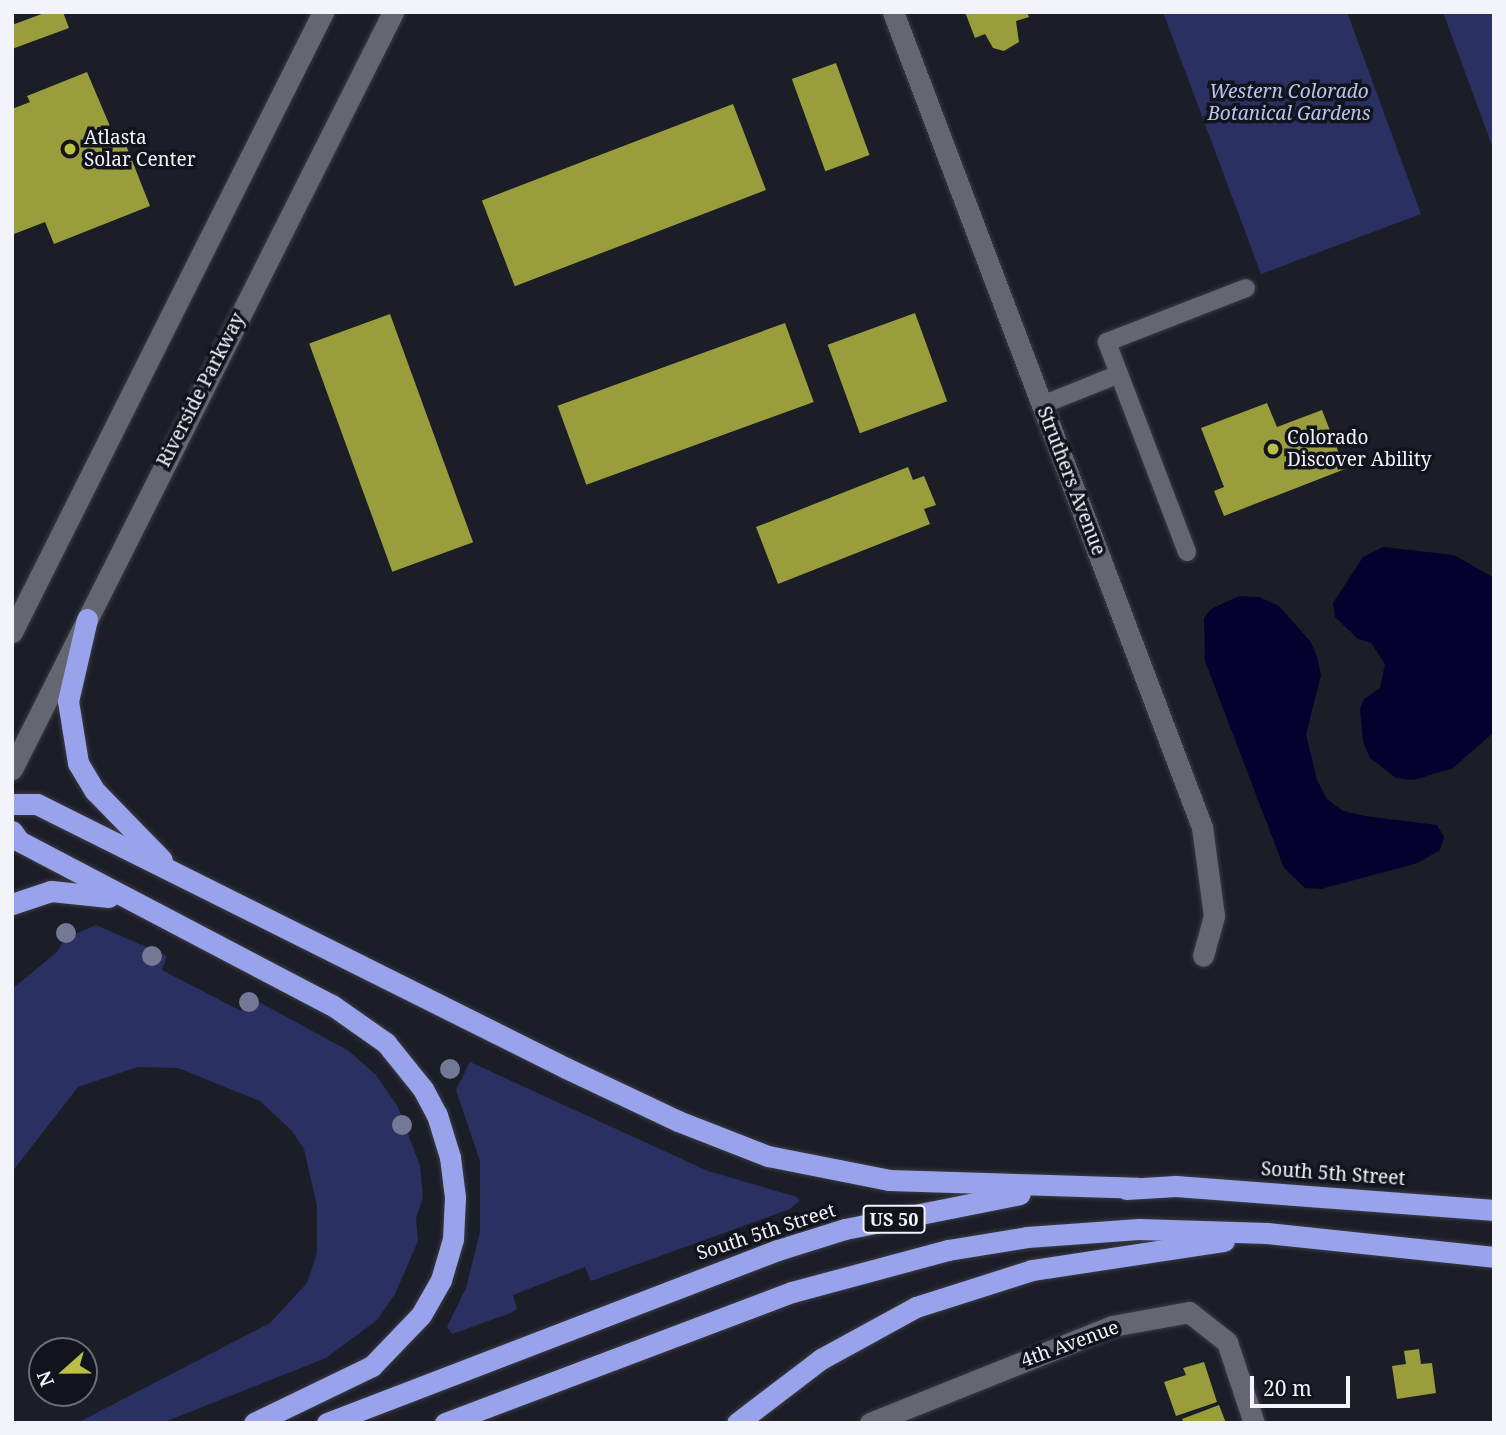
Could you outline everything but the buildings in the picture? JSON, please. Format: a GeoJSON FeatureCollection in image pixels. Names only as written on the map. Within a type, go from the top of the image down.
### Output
{"type":"FeatureCollection","features":[{"type":"Feature","properties":{"kind":"highway"},"geometry":{"type":"LineString","coordinates":[[87,619],[68,702],[78,763],[95,791],[174,872]]}},
{"type":"Feature","properties":{"kind":"highway"},"geometry":{"type":"LineString","coordinates":[[12,804],[37,804],[566,1068],[678,1121],[768,1156],[889,1180],[1137,1188]]}},
{"type":"Feature","properties":{"kind":"highway"},"geometry":{"type":"LineString","coordinates":[[12,831],[19,841],[332,1005],[386,1043],[423,1089],[450,1157],[456,1197],[453,1239],[441,1280],[421,1315],[372,1366],[254,1423]]}},
{"type":"Feature","properties":{"kind":"highway"},"geometry":{"type":"LineString","coordinates":[[12,904],[51,891],[76,890],[135,902]]}},
{"type":"Feature","properties":{"kind":"highway","name":"South 5th Street"},"geometry":{"type":"LineString","coordinates":[[327,1423],[696,1279],[845,1229],[1011,1195],[1137,1188],[1273,1192],[1494,1210]]}},
{"type":"Feature","properties":{"kind":"highway","name":"US 50"},"geometry":{"type":"LineString","coordinates":[[445,1423],[792,1292],[948,1250],[1027,1237],[1139,1229],[1267,1233],[1494,1257]]}},
{"type":"Feature","properties":{"kind":"highway"},"geometry":{"type":"LineString","coordinates":[[737,1423],[821,1359],[916,1307],[1032,1270],[1267,1233]]}},
{"type":"Feature","properties":{"kind":"main road"},"geometry":{"type":"LineString","coordinates":[[12,632],[323,12]]}},
{"type":"Feature","properties":{"kind":"main road","name":"Riverside Parkway"},"geometry":{"type":"LineString","coordinates":[[12,769],[393,12]]}},
{"type":"Feature","properties":{"kind":"main road","name":"Struthers Avenue"},"geometry":{"type":"LineString","coordinates":[[893,12],[1202,827],[1214,916],[1203,956]]}},
{"type":"Feature","properties":{"kind":"main road","name":"4th Avenue"},"geometry":{"type":"LineString","coordinates":[[870,1423],[1112,1326],[1189,1312],[1227,1342],[1254,1423]]}},
{"type":"Feature","properties":{"kind":"lane"},"geometry":{"type":"LineString","coordinates":[[1186,552],[1107,342],[1246,288]]}},
{"type":"Feature","properties":{"kind":"lane"},"geometry":{"type":"LineString","coordinates":[[1042,405],[1119,374]]}},
{"type":"Feature","properties":{"kind":"green space","name":"Western Colorado Botanical Gardens"},"geometry":{"type":"Polygon","coordinates":[[[1163,12],[1347,12],[1421,214],[1261,274],[1163,12]]]}},
{"type":"Feature","properties":{"kind":"green space"},"geometry":{"type":"Polygon","coordinates":[[[1443,12],[1494,12],[1494,151],[1443,12]]]}},
{"type":"Feature","properties":{"kind":"green space"},"geometry":{"type":"Polygon","coordinates":[[[96,925],[167,956],[162,970],[241,1011],[248,996],[349,1051],[376,1075],[398,1107],[420,1166],[423,1198],[416,1218],[418,1241],[395,1294],[377,1320],[326,1358],[162,1423],[77,1423],[270,1323],[307,1283],[317,1253],[317,1206],[304,1149],[292,1131],[260,1101],[178,1068],[138,1067],[78,1087],[12,1172],[12,989],[57,952],[66,938],[96,925]]]}},
{"type":"Feature","properties":{"kind":"green space"},"geometry":{"type":"Polygon","coordinates":[[[470,1062],[708,1171],[797,1197],[799,1201],[790,1209],[591,1281],[585,1267],[513,1295],[517,1309],[511,1313],[452,1334],[447,1327],[466,1288],[480,1232],[480,1161],[456,1090],[470,1062]]]}},
{"type":"Feature","properties":{"kind":"shaded area"},"geometry":{"type":"Polygon","coordinates":[[[1383,547],[1454,555],[1494,578],[1494,732],[1453,768],[1414,780],[1396,778],[1370,758],[1363,742],[1360,709],[1364,699],[1380,688],[1385,664],[1371,643],[1358,639],[1335,617],[1333,603],[1363,557],[1383,547]]]}},
{"type":"Feature","properties":{"kind":"shaded area"},"geometry":{"type":"Polygon","coordinates":[[[1239,596],[1259,597],[1279,606],[1310,641],[1317,656],[1321,675],[1306,734],[1317,780],[1327,799],[1343,811],[1437,825],[1444,837],[1440,850],[1418,863],[1321,889],[1305,888],[1284,868],[1205,661],[1204,618],[1211,609],[1239,596]]]}},
{"type":"Feature","properties":{"kind":"place","name":"Atlasta Solar Center"},"geometry":{"type":"Point","coordinates":[70,149]}},
{"type":"Feature","properties":{"kind":"place","name":"Colorado Discover Ability"},"geometry":{"type":"Point","coordinates":[1273,449]}}]}
